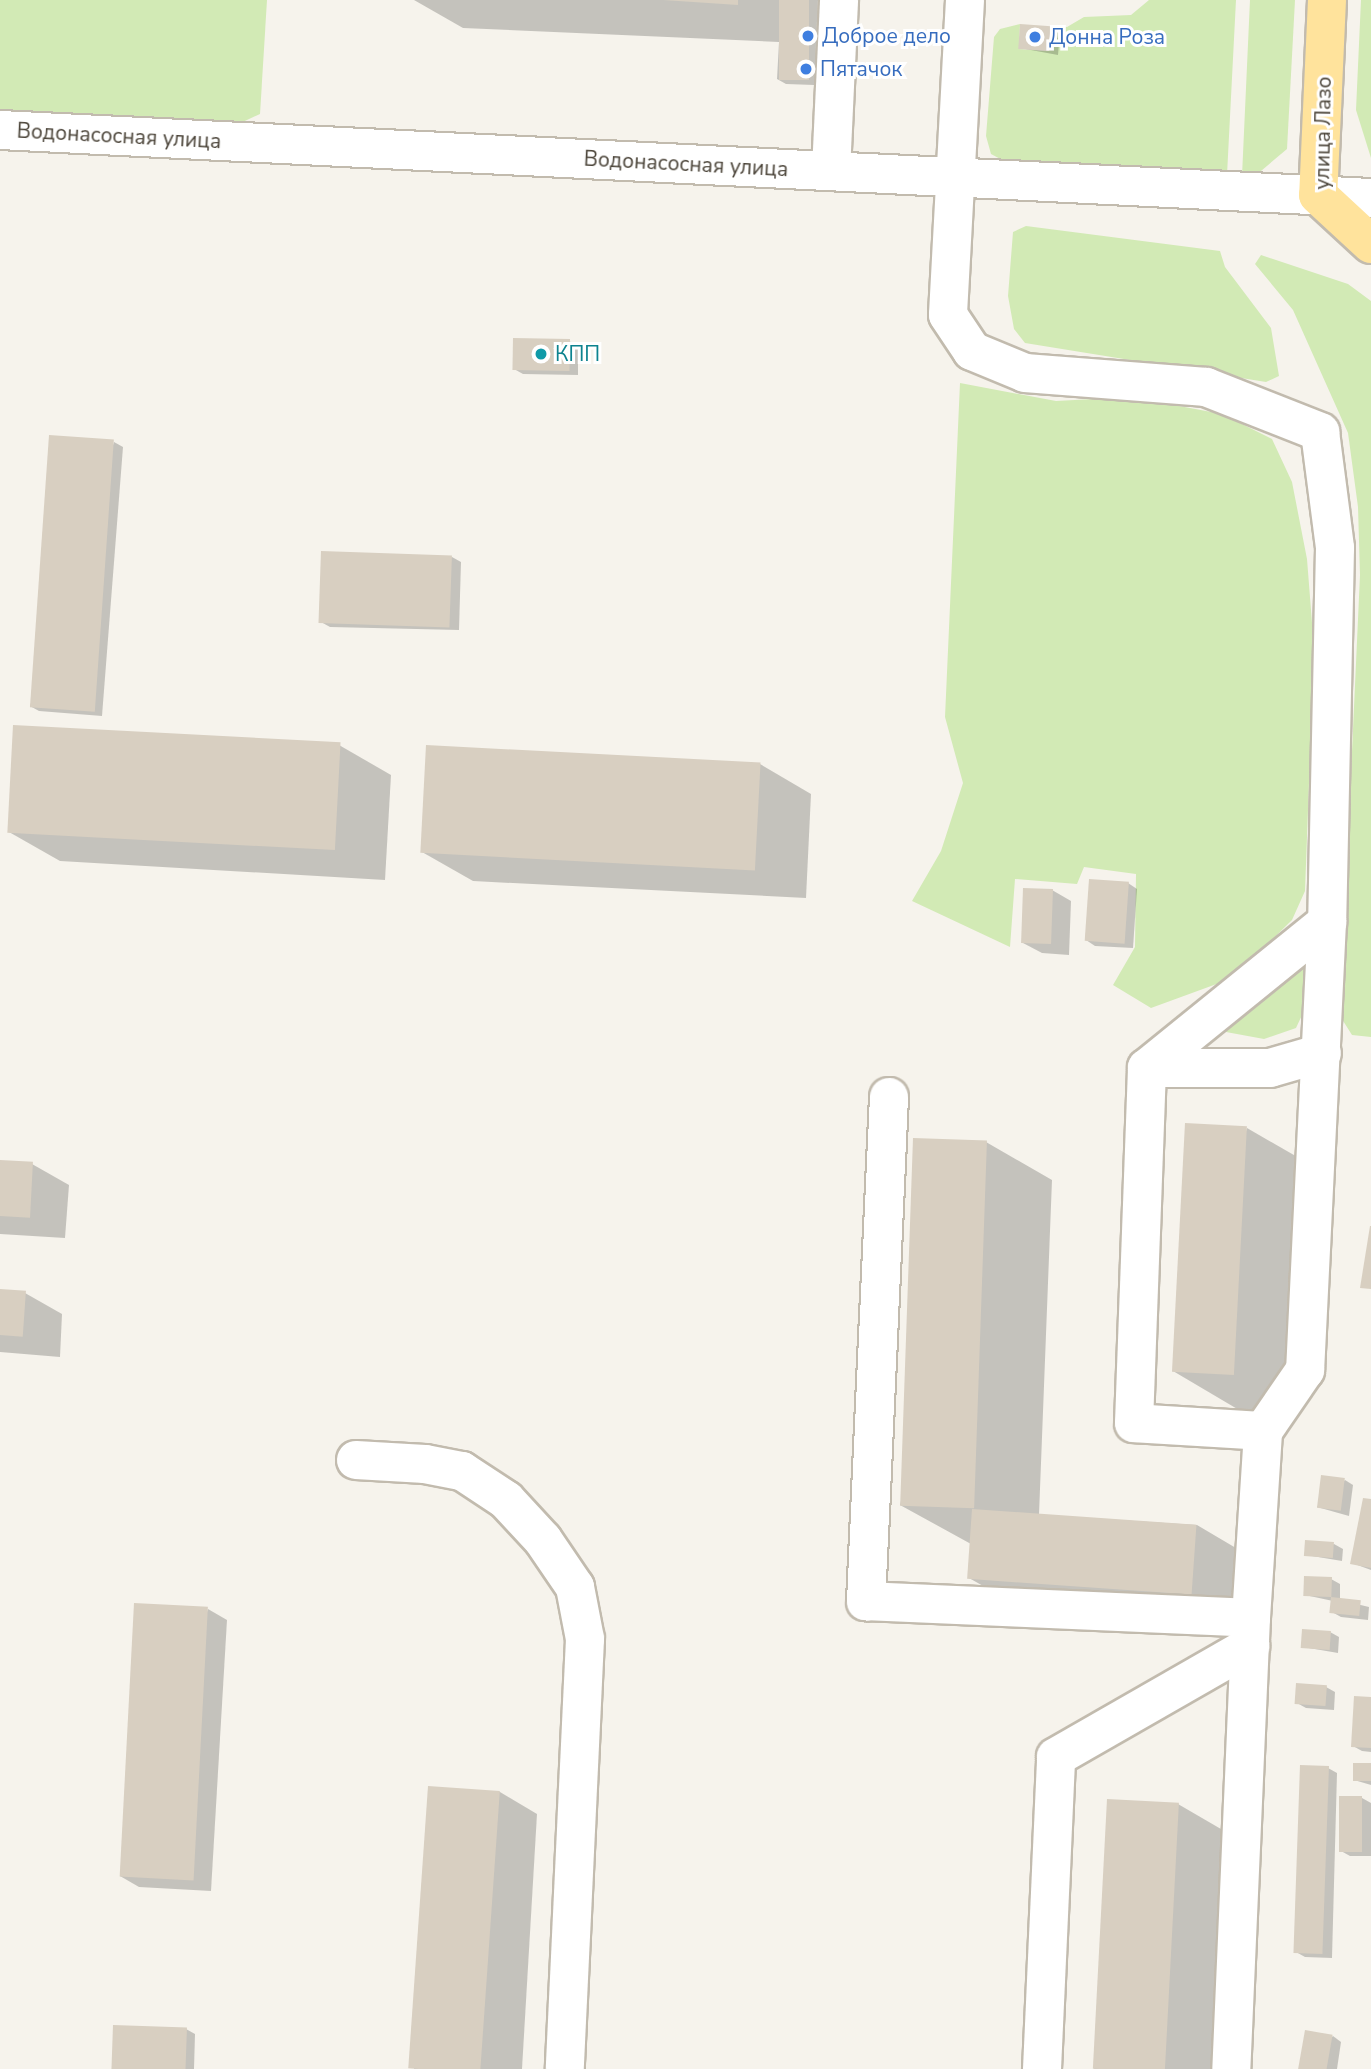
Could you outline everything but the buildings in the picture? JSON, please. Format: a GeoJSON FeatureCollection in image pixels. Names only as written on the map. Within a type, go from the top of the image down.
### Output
{"type":"FeatureCollection","features":[{"type":"Feature","properties":{"kind":"main road","name":"улица Лазо"},"geometry":{"type":"LineString","coordinates":[[1327,0],[1318,195],[1371,244]]}},
{"type":"Feature","properties":{"kind":"street"},"geometry":{"type":"LineString","coordinates":[[831,171],[839,0]]}},
{"type":"Feature","properties":{"kind":"street"},"geometry":{"type":"LineString","coordinates":[[965,0],[953,177],[948,315],[972,351],[1025,373],[1206,387],[1320,432],[1335,548],[1327,922],[1305,1370],[1263,1431],[1250,1632],[1231,2069]]}},
{"type":"Feature","properties":{"kind":"street","name":"Водонасосная улица"},"geometry":{"type":"LineString","coordinates":[[0,130],[1371,198]]}},
{"type":"Feature","properties":{"kind":"street"},"geometry":{"type":"LineString","coordinates":[[1263,1431],[1134,1423],[1147,1068],[1327,922]]}},
{"type":"Feature","properties":{"kind":"street"},"geometry":{"type":"LineString","coordinates":[[1147,1068],[1270,1068],[1322,1053]]}},
{"type":"Feature","properties":{"kind":"street"},"geometry":{"type":"LineString","coordinates":[[889,1097],[866,1601],[1250,1632]]}},
{"type":"Feature","properties":{"kind":"street"},"geometry":{"type":"LineString","coordinates":[[356,1460],[462,1471],[506,1500],[543,1541],[575,1587],[585,1639],[565,2069]]}},
{"type":"Feature","properties":{"kind":"street"},"geometry":{"type":"LineString","coordinates":[[1042,2069],[1056,1757],[1250,1632]]}},
{"type":"Feature","properties":{"kind":"green space"},"geometry":{"type":"Polygon","coordinates":[[[0,0],[267,0],[260,114],[232,127],[0,113],[0,0]]]}},
{"type":"Feature","properties":{"kind":"green space"},"geometry":{"type":"Polygon","coordinates":[[[1149,0],[1236,0],[1227,175],[1004,161],[991,154],[986,136],[994,37],[1000,29],[1020,24],[1019,49],[1049,51],[1051,26],[1067,27],[1084,17],[1131,15],[1149,0]]]}},
{"type":"Feature","properties":{"kind":"green space"},"geometry":{"type":"Polygon","coordinates":[[[1250,0],[1295,0],[1287,149],[1255,176],[1242,176],[1250,0]]]}},
{"type":"Feature","properties":{"kind":"green space"},"geometry":{"type":"Polygon","coordinates":[[[1361,0],[1371,0],[1371,158],[1356,110],[1361,0]]]}},
{"type":"Feature","properties":{"kind":"green space"},"geometry":{"type":"Polygon","coordinates":[[[1026,226],[1220,251],[1225,267],[1271,328],[1279,376],[1266,382],[1025,343],[1014,329],[1008,296],[1013,232],[1026,226]]]}},
{"type":"Feature","properties":{"kind":"green space"},"geometry":{"type":"Polygon","coordinates":[[[1261,255],[1348,284],[1371,301],[1371,1037],[1352,1035],[1340,1016],[1360,575],[1358,507],[1348,433],[1293,310],[1255,264],[1261,255]]]}},
{"type":"Feature","properties":{"kind":"green space"},"geometry":{"type":"Polygon","coordinates":[[[960,383],[1056,401],[1131,397],[1222,414],[1272,439],[1292,482],[1307,559],[1314,648],[1305,891],[1292,920],[1233,978],[1151,1008],[1113,985],[1135,947],[1136,874],[1084,867],[1077,884],[1015,879],[1010,947],[912,901],[941,851],[963,783],[945,717],[960,383]]]}},
{"type":"Feature","properties":{"kind":"green space"},"geometry":{"type":"Polygon","coordinates":[[[1297,959],[1306,966],[1303,1013],[1296,1028],[1264,1039],[1226,1032],[1230,1020],[1297,959]]]}},
{"type":"Feature","properties":{"kind":"place","name":"Доброе дело"},"geometry":{"type":"Point","coordinates":[808,36]}},
{"type":"Feature","properties":{"kind":"place","name":"Донна Роза"},"geometry":{"type":"Point","coordinates":[1035,37]}},
{"type":"Feature","properties":{"kind":"place","name":"Пятачок"},"geometry":{"type":"Point","coordinates":[806,69]}},
{"type":"Feature","properties":{"kind":"place","name":"КПП"},"geometry":{"type":"Point","coordinates":[541,354]}}]}
